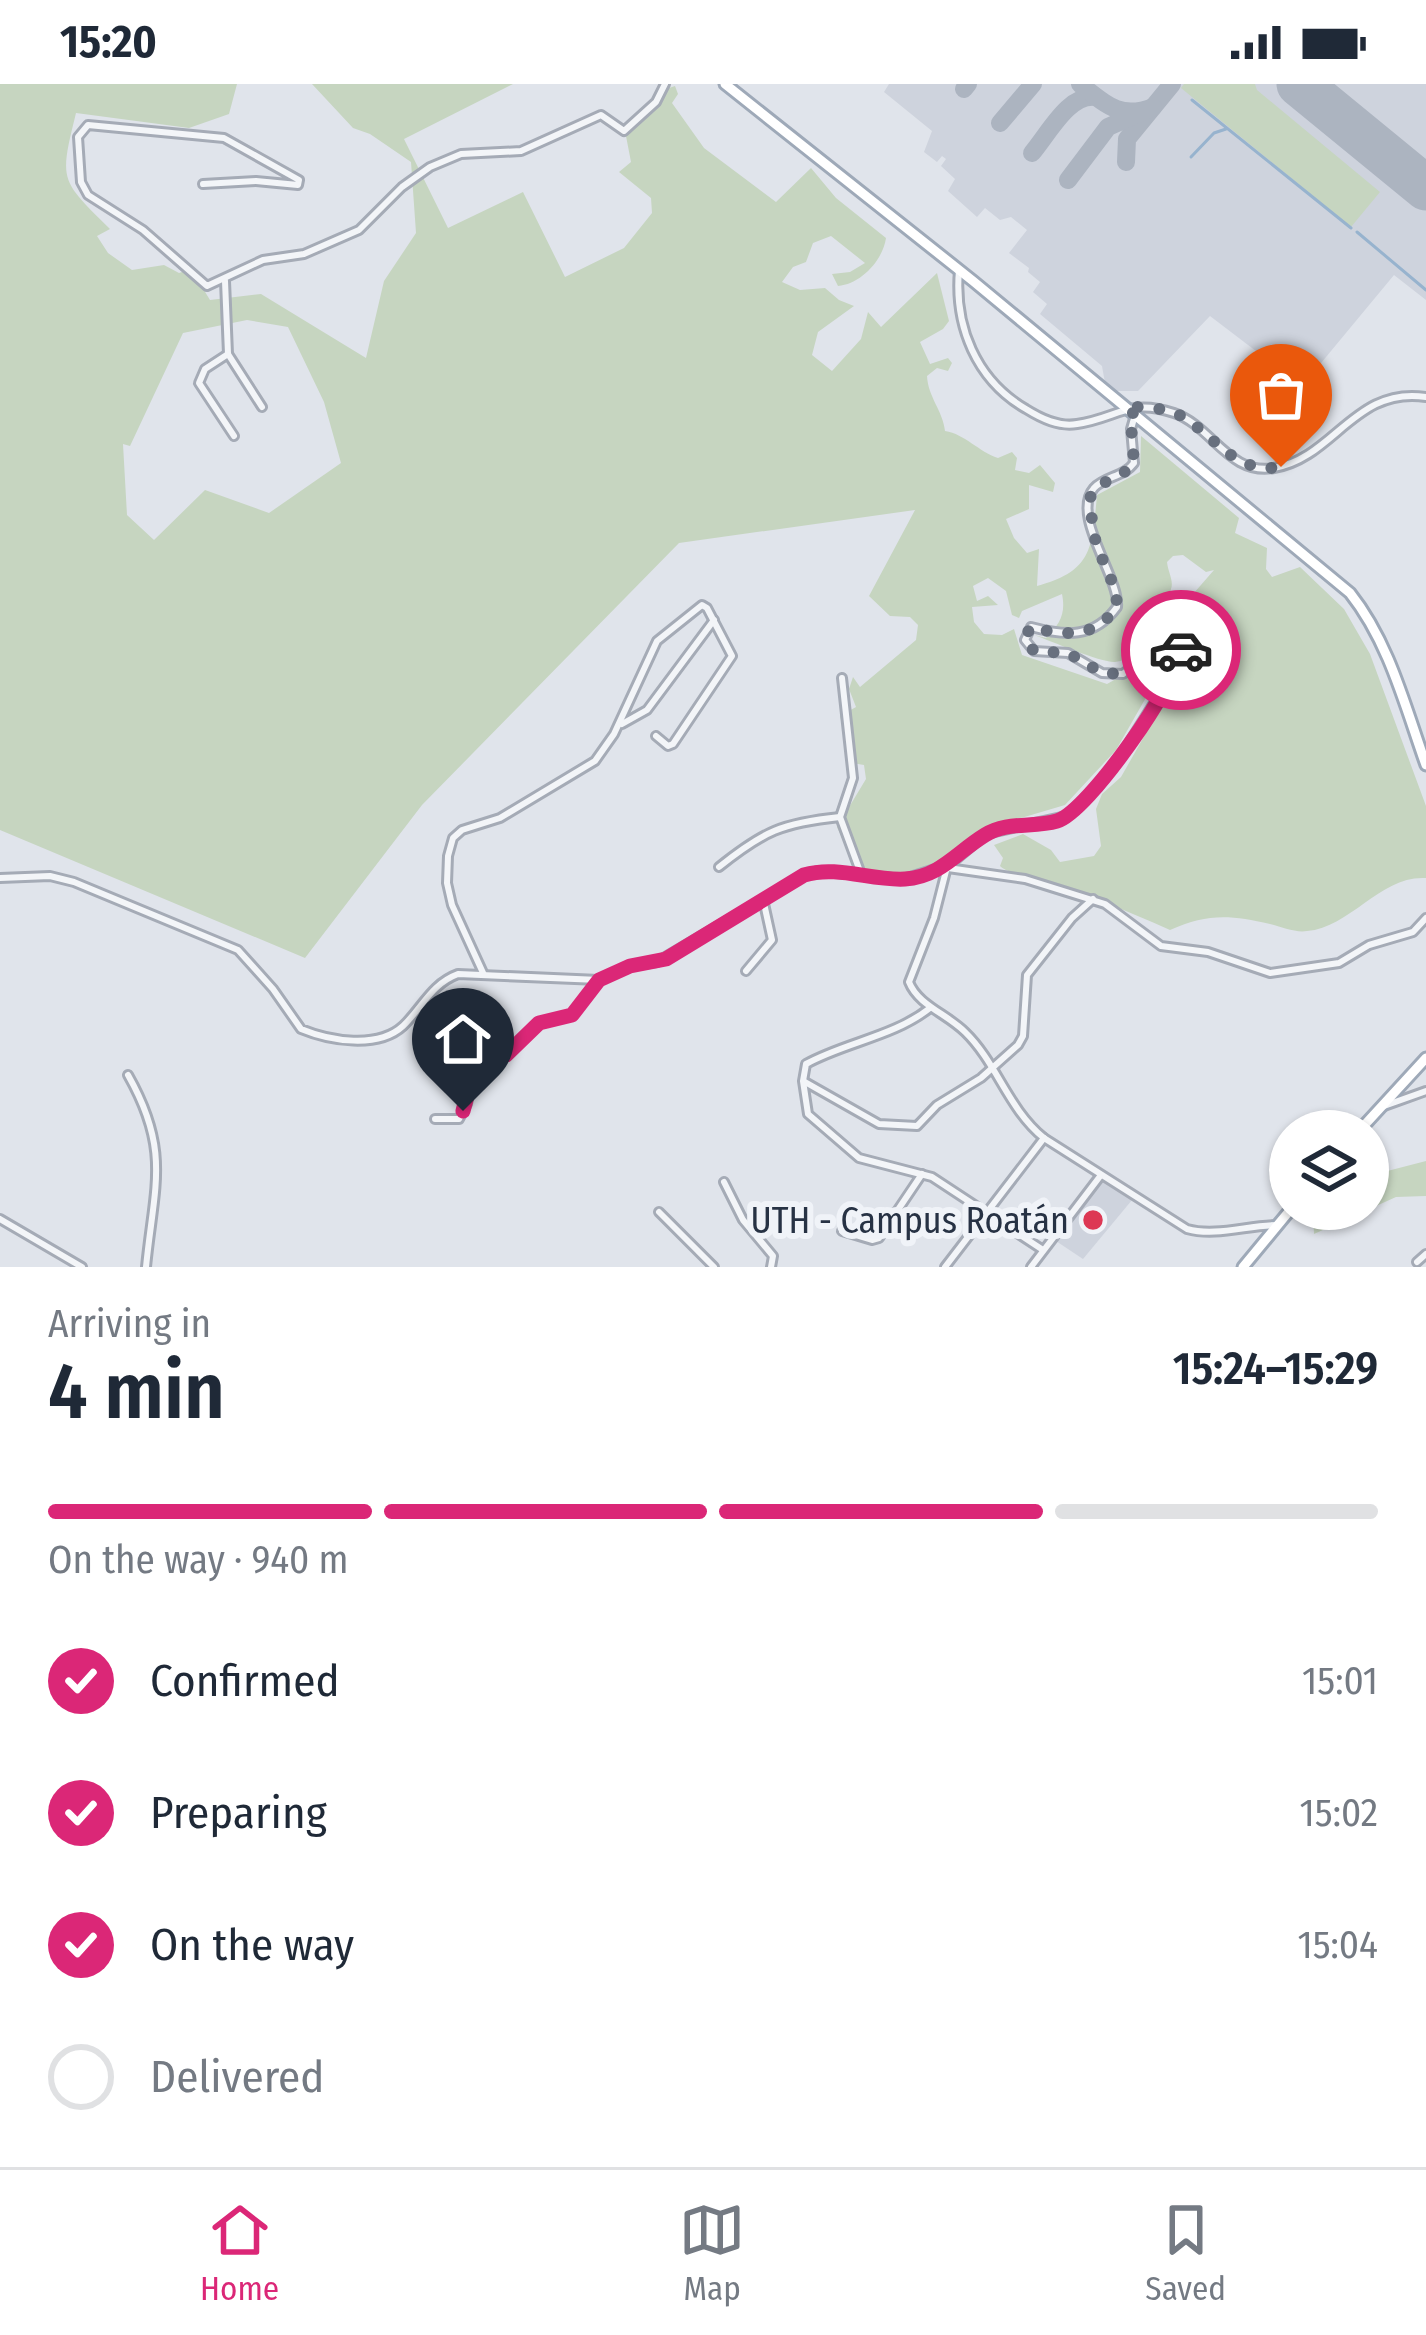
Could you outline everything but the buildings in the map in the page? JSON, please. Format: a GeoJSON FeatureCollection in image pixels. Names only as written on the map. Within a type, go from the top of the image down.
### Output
{"type":"FeatureCollection","features":[{"type":"Feature","properties":{"kind":"main road"},"geometry":{"type":"LineString","coordinates":[[725,84],[1350,593],[1382,644],[1426,765]]}},
{"type":"Feature","properties":{"kind":"main road"},"geometry":{"type":"LineString","coordinates":[[1378,1110],[1426,1058]]}},
{"type":"Feature","properties":{"kind":"main road"},"geometry":{"type":"LineString","coordinates":[[1243,1267],[1276,1230]]}},
{"type":"Feature","properties":{"kind":"street"},"geometry":{"type":"LineString","coordinates":[[203,184],[298,185],[299,180],[224,138],[88,125],[78,137],[81,182],[88,195],[143,230],[207,286],[263,260],[304,254],[359,230],[430,167],[461,154],[521,151],[601,115],[624,131],[656,102],[664,84]]}},
{"type":"Feature","properties":{"kind":"street"},"geometry":{"type":"LineString","coordinates":[[959,270],[957,291],[970,350],[1011,401],[1057,423],[1076,424],[1130,411],[1179,414],[1229,457],[1263,470],[1299,460],[1384,399],[1426,397]]}},
{"type":"Feature","properties":{"kind":"street"},"geometry":{"type":"LineString","coordinates":[[225,280],[228,354],[262,406]]}},
{"type":"Feature","properties":{"kind":"street"},"geometry":{"type":"LineString","coordinates":[[228,354],[205,369],[200,383],[234,436]]}},
{"type":"Feature","properties":{"kind":"street"},"geometry":{"type":"LineString","coordinates":[[1130,411],[1134,463],[1127,472],[1098,484],[1089,501],[1096,544],[1116,591],[1117,607],[1100,626],[1063,636],[1030,627],[1025,640],[1034,651],[1068,653],[1102,673],[1124,674],[1144,655],[1170,607],[1178,603],[1180,660],[1126,748],[1098,787],[1073,810],[1057,821],[1008,826],[986,834],[946,868],[934,918],[909,982],[915,994],[967,1033],[1023,1119],[1044,1138],[1187,1229],[1211,1232],[1269,1225]]}},
{"type":"Feature","properties":{"kind":"street"},"geometry":{"type":"LineString","coordinates":[[484,975],[447,883],[453,838],[462,830],[500,818],[595,760],[618,726],[656,641],[702,605],[732,656],[673,745],[656,736]]}},
{"type":"Feature","properties":{"kind":"street"},"geometry":{"type":"LineString","coordinates":[[618,726],[647,710],[714,620]]}},
{"type":"Feature","properties":{"kind":"street"},"geometry":{"type":"LineString","coordinates":[[842,678],[854,778],[840,817],[861,874]]}},
{"type":"Feature","properties":{"kind":"street"},"geometry":{"type":"LineString","coordinates":[[718,867],[758,836],[795,822],[840,817]]}},
{"type":"Feature","properties":{"kind":"street"},"geometry":{"type":"LineString","coordinates":[[0,878],[50,876],[74,882],[227,943],[273,988],[301,1029],[346,1040],[379,1038],[401,1029],[449,977],[599,980],[630,966],[666,959],[818,871],[904,879],[946,868],[1025,879],[1093,899],[1161,946],[1208,952],[1270,973],[1339,964],[1369,945],[1413,932],[1426,918]]}},
{"type":"Feature","properties":{"kind":"street"},"geometry":{"type":"LineString","coordinates":[[746,970],[772,940],[763,899]]}},
{"type":"Feature","properties":{"kind":"street"},"geometry":{"type":"LineString","coordinates":[[803,1081],[872,1121],[917,1126],[937,1105],[993,1068],[1023,1036],[1027,975],[1093,899]]}},
{"type":"Feature","properties":{"kind":"street"},"geometry":{"type":"LineString","coordinates":[[435,1119],[459,1120],[474,1069],[481,1061],[506,1055],[539,1023],[572,1015],[599,980]]}},
{"type":"Feature","properties":{"kind":"street"},"geometry":{"type":"LineString","coordinates":[[932,1007],[909,1024],[806,1064],[803,1081],[808,1114],[859,1158],[922,1174],[1043,1250]]}},
{"type":"Feature","properties":{"kind":"street"},"geometry":{"type":"LineString","coordinates":[[128,1075],[145,1106],[158,1156],[146,1267]]}},
{"type":"Feature","properties":{"kind":"street"},"geometry":{"type":"LineString","coordinates":[[1381,1107],[1426,1091]]}},
{"type":"Feature","properties":{"kind":"street"},"geometry":{"type":"LineString","coordinates":[[945,1267],[1044,1138]]}},
{"type":"Feature","properties":{"kind":"street"},"geometry":{"type":"LineString","coordinates":[[842,1232],[879,1238],[922,1174]]}},
{"type":"Feature","properties":{"kind":"street"},"geometry":{"type":"LineString","coordinates":[[1035,1266],[1101,1175]]}},
{"type":"Feature","properties":{"kind":"street"},"geometry":{"type":"LineString","coordinates":[[724,1182],[743,1220],[773,1256],[771,1267]]}},
{"type":"Feature","properties":{"kind":"street"},"geometry":{"type":"LineString","coordinates":[[659,1212],[713,1267]]}},
{"type":"Feature","properties":{"kind":"street"},"geometry":{"type":"LineString","coordinates":[[0,1219],[82,1267]]}},
{"type":"Feature","properties":{"kind":"street"},"geometry":{"type":"LineString","coordinates":[[1417,1262],[1426,1254]]}},
{"type":"Feature","properties":{"kind":"shaded area"},"geometry":{"type":"Polygon","coordinates":[[[889,84],[1426,84],[1426,300],[1394,275],[1302,386],[1210,316],[1138,391],[1117,391],[1105,383],[1102,366],[1040,314],[1047,304],[1033,292],[1040,282],[1009,253],[1027,230],[1011,217],[1000,220],[985,208],[977,217],[948,191],[955,179],[941,166],[946,159],[942,156],[937,162],[924,152],[932,131],[884,92],[889,84]]]}},
{"type":"Feature","properties":{"kind":"shaded area","name":"UTH - Campus Roatán"},"geometry":{"type":"Polygon","coordinates":[[[1102,1179],[1132,1200],[1083,1259],[1056,1241],[1102,1179]]]}},
{"type":"Feature","properties":{"kind":"green space"},"geometry":{"type":"Polygon","coordinates":[[[0,84],[237,84],[229,114],[189,128],[76,113],[66,167],[73,189],[110,229],[97,236],[108,253],[132,270],[164,265],[179,273],[191,269],[210,300],[261,294],[366,358],[384,281],[416,233],[411,162],[353,128],[312,84],[513,84],[404,139],[448,228],[523,192],[565,277],[624,248],[652,213],[651,198],[619,172],[631,162],[626,136],[630,128],[666,89],[675,86],[678,94],[672,103],[704,148],[776,202],[811,168],[836,198],[886,238],[870,270],[855,281],[838,286],[832,274],[850,272],[865,263],[831,236],[813,243],[806,262],[793,267],[782,282],[800,290],[825,288],[854,306],[818,332],[812,355],[832,371],[861,339],[868,312],[881,327],[937,273],[949,321],[920,342],[930,364],[948,358],[952,363],[948,371],[937,368],[927,376],[945,431],[998,458],[1012,452],[1017,458],[1015,470],[1029,473],[1040,465],[1055,483],[1053,492],[1029,485],[1029,509],[1006,519],[1027,553],[1039,549],[1037,586],[1069,573],[1086,555],[1097,495],[1140,472],[1141,436],[1239,518],[1235,533],[1267,548],[1266,569],[1272,577],[1300,567],[1344,609],[1370,654],[1426,806],[1426,878],[1395,884],[1338,921],[1307,931],[1219,917],[1170,930],[1000,866],[1003,858],[994,845],[1023,834],[1051,850],[1060,862],[1094,856],[1101,846],[1096,809],[1102,794],[1121,777],[1162,705],[1178,696],[1195,695],[1200,667],[1191,659],[1187,601],[1214,570],[1206,572],[1183,555],[1167,562],[1172,586],[1152,634],[1135,653],[1115,662],[1034,635],[1046,638],[1058,623],[1062,594],[1022,611],[1019,618],[1012,615],[1006,591],[988,578],[973,586],[977,601],[988,596],[998,605],[972,607],[974,622],[984,634],[1002,635],[1014,629],[1022,655],[1107,684],[1139,666],[1176,614],[1178,651],[1116,750],[1065,805],[997,825],[935,867],[912,874],[857,870],[837,827],[866,779],[864,765],[852,763],[840,716],[856,707],[849,689],[853,677],[860,687],[916,640],[918,625],[910,617],[890,616],[869,596],[915,510],[679,543],[422,805],[305,958],[0,830],[0,84]],[[247,320],[183,333],[130,446],[123,444],[127,515],[154,540],[205,490],[269,513],[341,463],[324,402],[288,327],[247,320]]]}},
{"type":"Feature","properties":{"kind":"green space"},"geometry":{"type":"Polygon","coordinates":[[[1184,84],[1255,84],[1380,192],[1351,227],[1181,88],[1184,84]]]}},
{"type":"Feature","properties":{"kind":"green space"},"geometry":{"type":"Polygon","coordinates":[[[1426,1161],[1426,1196],[1389,1200],[1389,1171],[1426,1161]]]}},
{"type":"Feature","properties":{"kind":"waterway"},"geometry":{"type":"LineString","coordinates":[[1192,100],[1351,228]]}},
{"type":"Feature","properties":{"kind":"waterway"},"geometry":{"type":"LineString","coordinates":[[1191,157],[1214,133],[1226,129]]}},
{"type":"Feature","properties":{"kind":"waterway"},"geometry":{"type":"LineString","coordinates":[[1357,232],[1426,290]]}},
{"type":"Feature","properties":{"kind":"taxiway"},"geometry":{"type":"LineString","coordinates":[[964,89],[968,84]]}},
{"type":"Feature","properties":{"kind":"taxiway"},"geometry":{"type":"LineString","coordinates":[[1000,123],[1033,84]]}},
{"type":"Feature","properties":{"kind":"taxiway"},"geometry":{"type":"LineString","coordinates":[[1068,180],[1108,127],[1153,107],[1122,111],[1080,84]]}},
{"type":"Feature","properties":{"kind":"taxiway"},"geometry":{"type":"LineString","coordinates":[[1126,162],[1127,139],[1172,84]]}},
{"type":"Feature","properties":{"kind":"taxiway"},"geometry":{"type":"LineString","coordinates":[[1032,153],[1068,108],[1086,97],[1096,97]]}},
{"type":"Feature","properties":{"kind":"runway"},"geometry":{"type":"LineString","coordinates":[[1299,84],[1426,188]]}},
{"type":"Feature","properties":{"kind":"way so far"},"geometry":{"type":"LineString","coordinates":[[1181,650],[1181,607],[1174,602],[1144,655],[1124,674],[1102,673],[1068,653],[1034,651],[1025,640],[1030,627],[1063,636],[1100,626],[1117,607],[1088,508],[1098,484],[1127,472],[1134,463],[1131,424],[1135,415],[1126,406],[1179,414],[1246,466],[1281,467]]}},
{"type":"Feature","properties":{"kind":"place","name":"UTH - Campus Roatán"},"geometry":{"type":"Point","coordinates":[1093,1220]}},
{"type":"Feature","properties":{"kind":"route"},"geometry":{"type":"LineString","coordinates":[[463,1111],[474,1069],[481,1061],[506,1055],[539,1023],[572,1015],[599,980],[630,966],[666,959],[804,875],[830,871],[915,877],[946,868],[986,834],[1066,816],[1098,787],[1135,735],[1175,672],[1181,650]]}}]}
